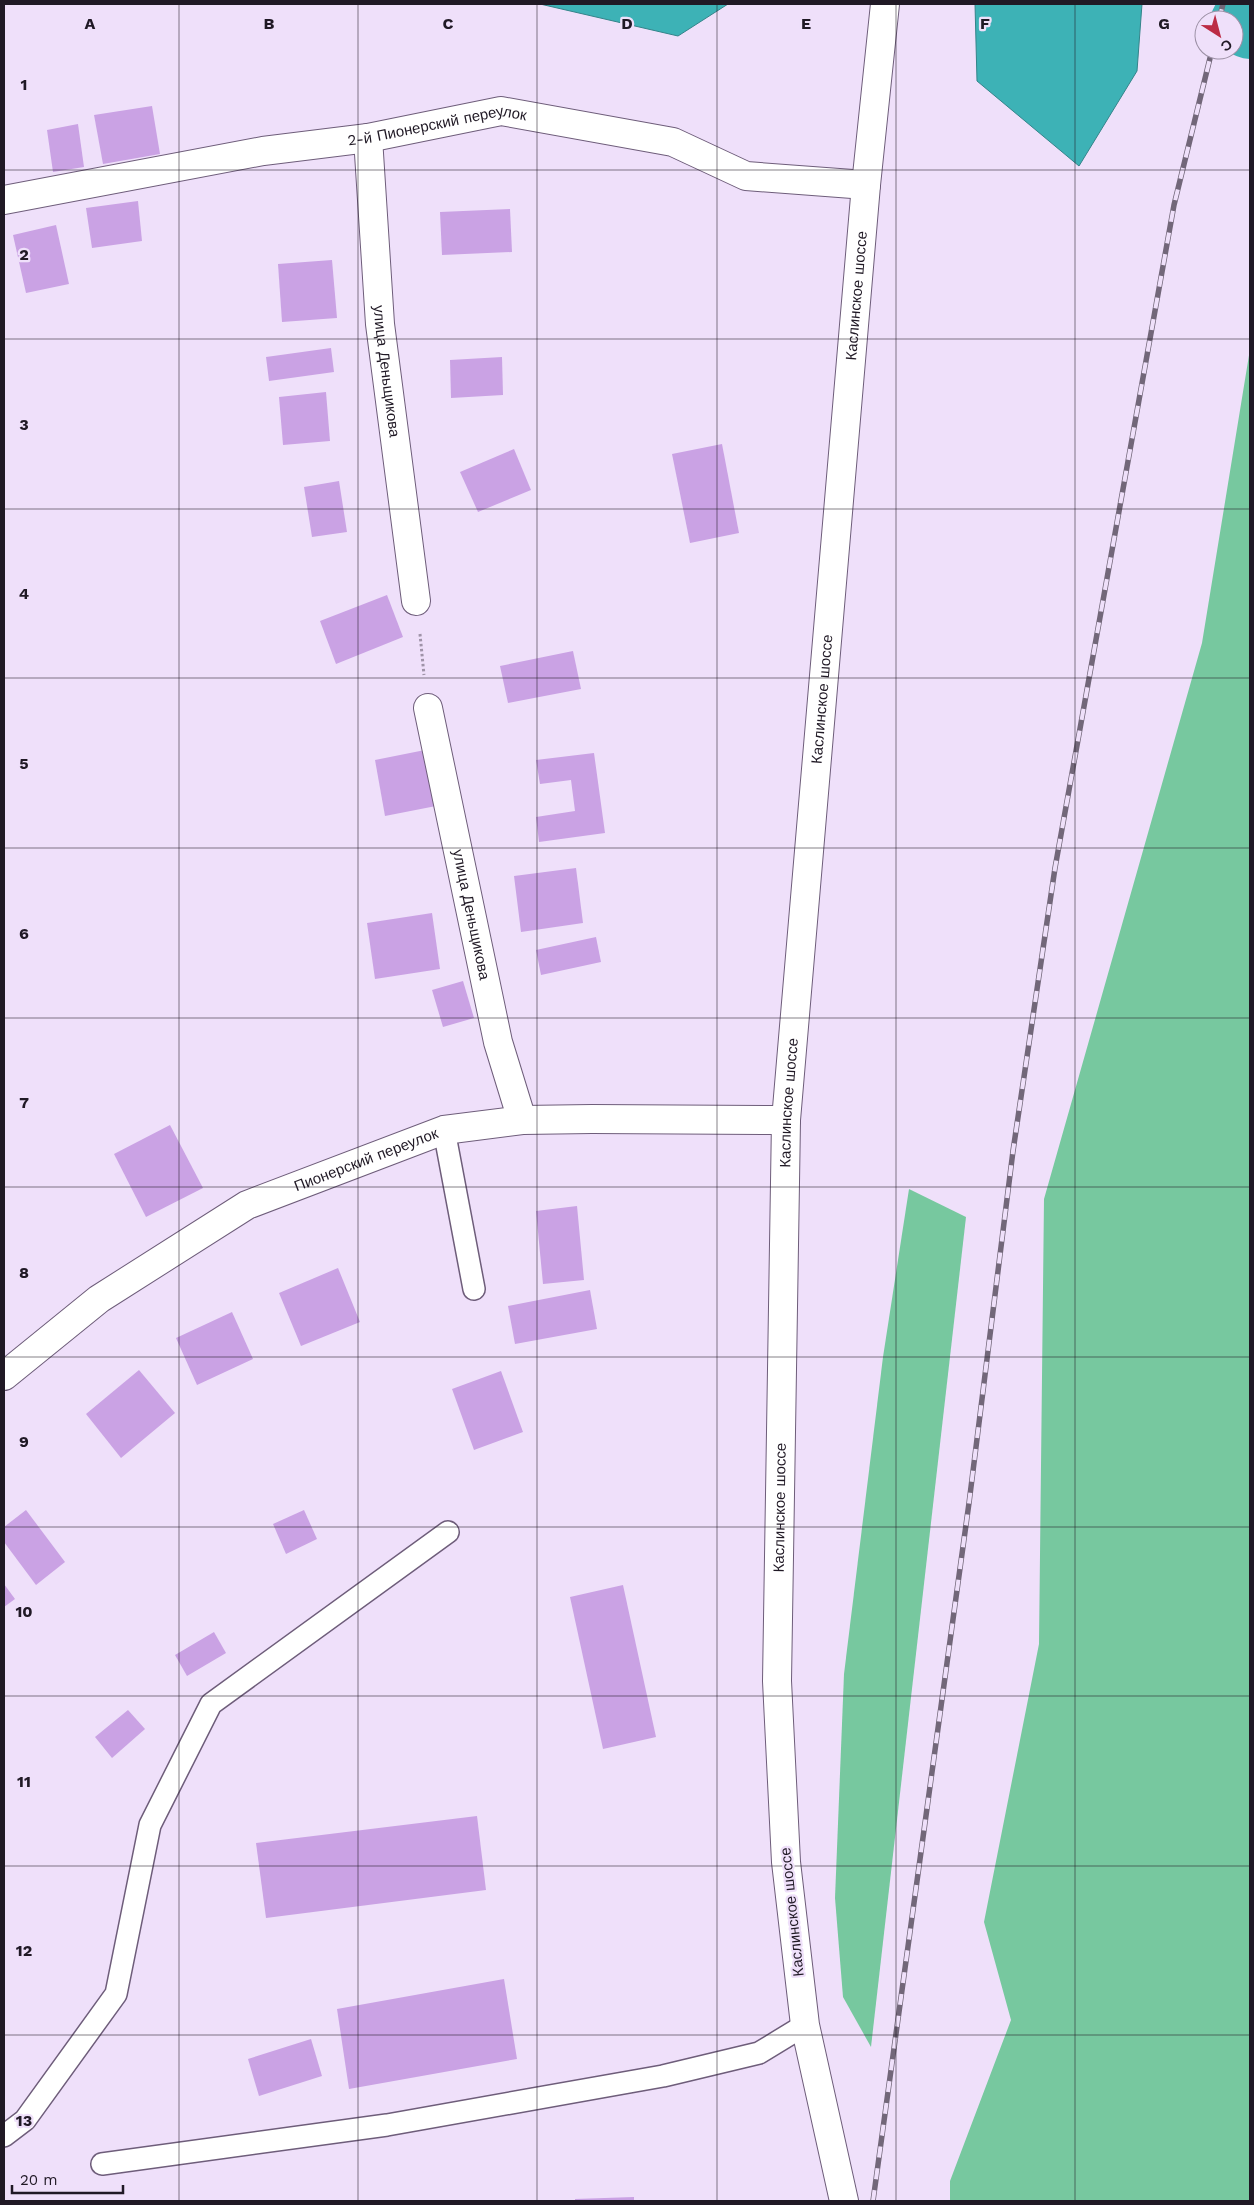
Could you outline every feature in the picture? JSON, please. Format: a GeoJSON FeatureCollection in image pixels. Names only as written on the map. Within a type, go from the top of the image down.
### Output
{"type":"FeatureCollection","features":[{"type":"Feature","properties":{"kind":"street","name":"Каслинское шоссе"},"geometry":{"type":"LineString","coordinates":[[844,2201],[804,2025],[786,1862],[776,1681],[786,1120],[866,185],[885,4]]}},
{"type":"Feature","properties":{"kind":"street","name":"2-й Пионерский переулок"},"geometry":{"type":"LineString","coordinates":[[4,200],[262,151],[368,138],[501,111],[673,142],[746,176],[866,185]]}},
{"type":"Feature","properties":{"kind":"street","name":"улица Деньщикова"},"geometry":{"type":"LineString","coordinates":[[368,138],[380,324],[416,601]]}},
{"type":"Feature","properties":{"kind":"street","name":"улица Деньщикова"},"geometry":{"type":"LineString","coordinates":[[428,708],[498,1042],[522,1120]]}},
{"type":"Feature","properties":{"kind":"street","name":"Пионерский переулок"},"geometry":{"type":"LineString","coordinates":[[4,1376],[100,1299],[246,1204],[444,1130],[522,1120],[786,1120]]}},
{"type":"Feature","properties":{"kind":"lane"},"geometry":{"type":"LineString","coordinates":[[444,1130],[474,1289]]}},
{"type":"Feature","properties":{"kind":"lane"},"geometry":{"type":"LineString","coordinates":[[4,2136],[25,2120],[116,1994],[150,1825],[211,1704],[448,1532]]}},
{"type":"Feature","properties":{"kind":"lane"},"geometry":{"type":"LineString","coordinates":[[102,2164],[387,2125],[663,2076],[759,2053],[804,2025]]}},
{"type":"Feature","properties":{"kind":"path"},"geometry":{"type":"LineString","coordinates":[[416,601],[428,708]]}},
{"type":"Feature","properties":{"kind":"shaded area"},"geometry":{"type":"Polygon","coordinates":[[[540,4],[728,4],[678,36],[540,4]]]}},
{"type":"Feature","properties":{"kind":"shaded area"},"geometry":{"type":"Polygon","coordinates":[[[975,4],[1142,4],[1137,71],[1079,166],[977,81],[975,4]]]}},
{"type":"Feature","properties":{"kind":"shaded area"},"geometry":{"type":"Polygon","coordinates":[[[1250,349],[1250,2201],[950,2201],[950,2181],[1011,2020],[984,1922],[1039,1644],[1044,1199],[1202,643],[1250,349]]]}},
{"type":"Feature","properties":{"kind":"shaded area"},"geometry":{"type":"Polygon","coordinates":[[[909,1189],[966,1217],[871,2047],[843,1997],[835,1898],[844,1674],[883,1357],[909,1189]]]}},
{"type":"Feature","properties":{"kind":"building"},"geometry":{"type":"Polygon","coordinates":[[[152,106],[160,154],[103,164],[94,115],[152,106]]]}},
{"type":"Feature","properties":{"kind":"building"},"geometry":{"type":"Polygon","coordinates":[[[78,124],[84,167],[53,172],[47,130],[78,124]]]}},
{"type":"Feature","properties":{"kind":"building"},"geometry":{"type":"Polygon","coordinates":[[[138,201],[142,241],[92,248],[86,208],[138,201]]]}},
{"type":"Feature","properties":{"kind":"building"},"geometry":{"type":"Polygon","coordinates":[[[510,209],[512,252],[442,255],[440,212],[510,209]]]}},
{"type":"Feature","properties":{"kind":"building"},"geometry":{"type":"Polygon","coordinates":[[[56,225],[69,284],[26,293],[13,235],[56,225]]]}},
{"type":"Feature","properties":{"kind":"building"},"geometry":{"type":"Polygon","coordinates":[[[332,260],[337,318],[282,322],[278,264],[332,260]]]}},
{"type":"Feature","properties":{"kind":"building"},"geometry":{"type":"Polygon","coordinates":[[[331,348],[334,372],[269,381],[266,357],[331,348]]]}},
{"type":"Feature","properties":{"kind":"building"},"geometry":{"type":"Polygon","coordinates":[[[502,357],[503,395],[451,398],[450,360],[502,357]]]}},
{"type":"Feature","properties":{"kind":"building"},"geometry":{"type":"Polygon","coordinates":[[[326,392],[330,441],[283,445],[279,397],[326,392]]]}},
{"type":"Feature","properties":{"kind":"building"},"geometry":{"type":"Polygon","coordinates":[[[722,444],[739,533],[690,543],[672,454],[722,444]]]}},
{"type":"Feature","properties":{"kind":"building"},"geometry":{"type":"Polygon","coordinates":[[[514,449],[531,490],[478,512],[460,472],[514,449]]]}},
{"type":"Feature","properties":{"kind":"building"},"geometry":{"type":"Polygon","coordinates":[[[339,481],[347,532],[312,537],[304,487],[339,481]]]}},
{"type":"Feature","properties":{"kind":"building"},"geometry":{"type":"Polygon","coordinates":[[[387,595],[403,637],[336,664],[320,621],[387,595]]]}},
{"type":"Feature","properties":{"kind":"building"},"geometry":{"type":"Polygon","coordinates":[[[573,651],[581,689],[508,703],[500,666],[573,651]]]}},
{"type":"Feature","properties":{"kind":"building"},"geometry":{"type":"Polygon","coordinates":[[[425,750],[436,806],[385,816],[375,760],[425,750]]]}},
{"type":"Feature","properties":{"kind":"building"},"geometry":{"type":"Polygon","coordinates":[[[594,753],[605,833],[539,842],[536,817],[575,811],[571,780],[540,784],[536,760],[594,753]]]}},
{"type":"Feature","properties":{"kind":"building"},"geometry":{"type":"Polygon","coordinates":[[[576,868],[583,923],[521,932],[514,876],[576,868]]]}},
{"type":"Feature","properties":{"kind":"building"},"geometry":{"type":"Polygon","coordinates":[[[432,913],[440,969],[375,979],[367,923],[432,913]]]}},
{"type":"Feature","properties":{"kind":"building"},"geometry":{"type":"Polygon","coordinates":[[[596,937],[601,962],[541,975],[536,950],[596,937]]]}},
{"type":"Feature","properties":{"kind":"building"},"geometry":{"type":"Polygon","coordinates":[[[463,981],[474,1018],[443,1027],[432,990],[463,981]]]}},
{"type":"Feature","properties":{"kind":"building"},"geometry":{"type":"Polygon","coordinates":[[[170,1125],[203,1188],[146,1217],[114,1154],[170,1125]]]}},
{"type":"Feature","properties":{"kind":"building"},"geometry":{"type":"Polygon","coordinates":[[[577,1206],[584,1280],[543,1284],[536,1211],[577,1206]]]}},
{"type":"Feature","properties":{"kind":"building"},"geometry":{"type":"Polygon","coordinates":[[[338,1268],[360,1322],[301,1346],[279,1293],[338,1268]]]}},
{"type":"Feature","properties":{"kind":"building"},"geometry":{"type":"Polygon","coordinates":[[[590,1290],[597,1329],[515,1344],[508,1306],[590,1290]]]}},
{"type":"Feature","properties":{"kind":"building"},"geometry":{"type":"Polygon","coordinates":[[[232,1312],[253,1359],[197,1385],[176,1338],[232,1312]]]}},
{"type":"Feature","properties":{"kind":"building"},"geometry":{"type":"Polygon","coordinates":[[[139,1370],[175,1413],[121,1458],[86,1414],[139,1370]]]}},
{"type":"Feature","properties":{"kind":"building"},"geometry":{"type":"Polygon","coordinates":[[[501,1371],[523,1432],[474,1450],[452,1389],[501,1371]]]}},
{"type":"Feature","properties":{"kind":"building"},"geometry":{"type":"Polygon","coordinates":[[[26,1510],[65,1562],[36,1585],[4,1542],[4,1527],[26,1510]]]}},
{"type":"Feature","properties":{"kind":"building"},"geometry":{"type":"Polygon","coordinates":[[[304,1510],[317,1539],[286,1554],[273,1524],[304,1510]]]}},
{"type":"Feature","properties":{"kind":"building"},"geometry":{"type":"Polygon","coordinates":[[[4,1584],[15,1599],[4,1607],[4,1584]]]}},
{"type":"Feature","properties":{"kind":"building"},"geometry":{"type":"Polygon","coordinates":[[[623,1585],[656,1737],[603,1749],[570,1597],[623,1585]]]}},
{"type":"Feature","properties":{"kind":"building"},"geometry":{"type":"Polygon","coordinates":[[[214,1632],[226,1653],[187,1676],[175,1655],[214,1632]]]}},
{"type":"Feature","properties":{"kind":"building"},"geometry":{"type":"Polygon","coordinates":[[[128,1710],[145,1729],[112,1758],[95,1737],[128,1710]]]}},
{"type":"Feature","properties":{"kind":"building"},"geometry":{"type":"Polygon","coordinates":[[[477,1816],[486,1890],[266,1918],[256,1843],[477,1816]]]}},
{"type":"Feature","properties":{"kind":"building"},"geometry":{"type":"Polygon","coordinates":[[[504,1979],[517,2059],[349,2089],[337,2009],[504,1979]]]}},
{"type":"Feature","properties":{"kind":"building"},"geometry":{"type":"Polygon","coordinates":[[[311,2039],[322,2076],[259,2096],[248,2059],[311,2039]]]}},
{"type":"Feature","properties":{"kind":"building"},"geometry":{"type":"Polygon","coordinates":[[[634,2197],[634,2201],[575,2201],[575,2199],[634,2197]]]}},
{"type":"Feature","properties":{"kind":"waterway"},"geometry":{"type":"LineString","coordinates":[[1244,23],[1250,26]]}},
{"type":"Feature","properties":{"kind":"railway"},"geometry":{"type":"LineString","coordinates":[[1222,10],[1223,4]]}},
{"type":"Feature","properties":{"kind":"railway"},"geometry":{"type":"LineString","coordinates":[[873,2201],[969,1503],[1013,1151],[1055,868],[1174,205],[1210,60]]}}]}
